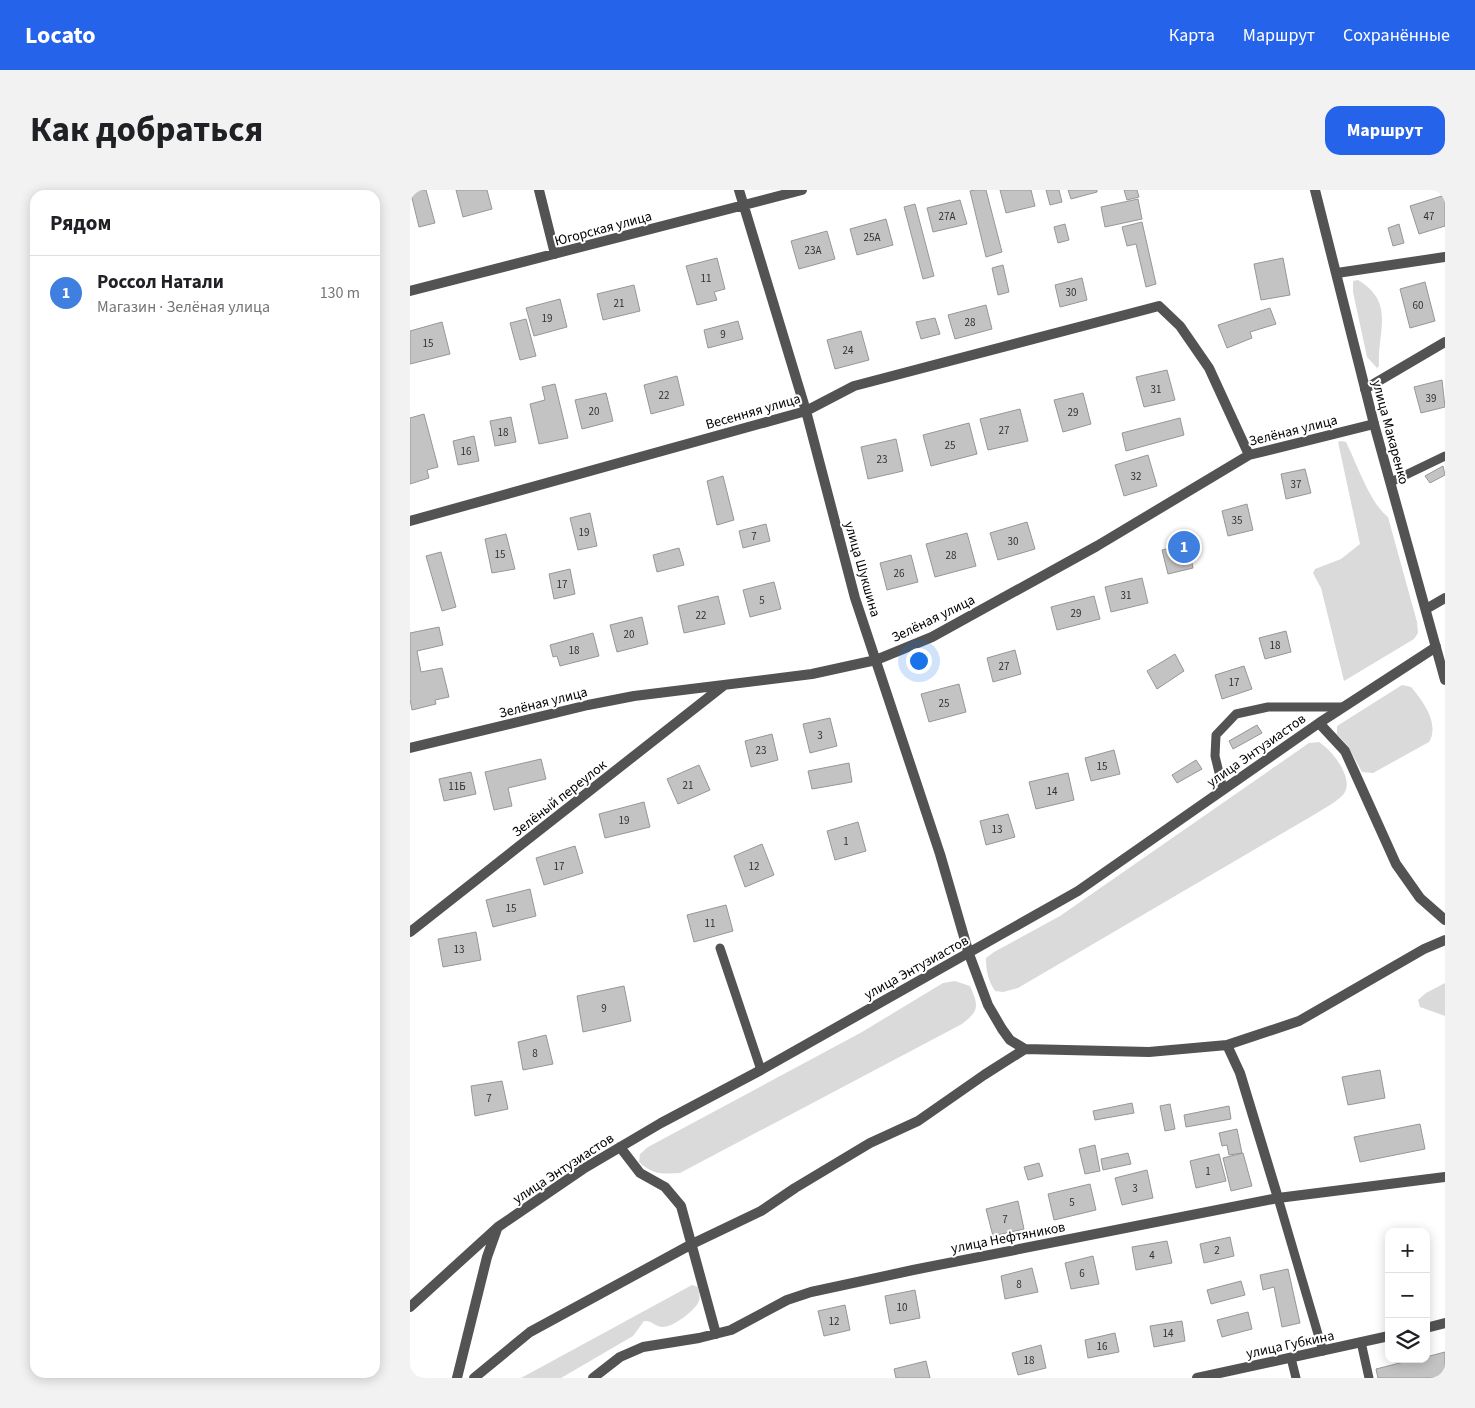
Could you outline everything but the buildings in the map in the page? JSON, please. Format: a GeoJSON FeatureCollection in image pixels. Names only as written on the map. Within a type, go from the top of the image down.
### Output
{"type":"FeatureCollection","features":[{"type":"Feature","properties":{"kind":"street"},"geometry":{"type":"LineString","coordinates":[[539,190],[555,254]]}},
{"type":"Feature","properties":{"kind":"street","name":"улица Шукшина"},"geometry":{"type":"LineString","coordinates":[[739,190],[806,411],[855,598],[940,854],[969,954],[988,1005],[1002,1030],[1010,1040],[1025,1049]]}},
{"type":"Feature","properties":{"kind":"street","name":"Югорская улица"},"geometry":{"type":"LineString","coordinates":[[410,291],[802,190]]}},
{"type":"Feature","properties":{"kind":"street","name":"улица Макаренко"},"geometry":{"type":"LineString","coordinates":[[1315,190],[1374,424],[1445,680]]}},
{"type":"Feature","properties":{"kind":"street"},"geometry":{"type":"LineString","coordinates":[[1337,273],[1445,257]]}},
{"type":"Feature","properties":{"kind":"street","name":"Весенняя улица"},"geometry":{"type":"LineString","coordinates":[[410,521],[806,411],[854,386],[1159,306],[1180,326],[1209,368],[1249,455]]}},
{"type":"Feature","properties":{"kind":"street"},"geometry":{"type":"LineString","coordinates":[[1365,389],[1445,342]]}},
{"type":"Feature","properties":{"kind":"street","name":"Зелёная улица"},"geometry":{"type":"LineString","coordinates":[[410,748],[588,704],[634,696],[812,674],[876,660],[932,637],[1096,546],[1249,455],[1374,424]]}},
{"type":"Feature","properties":{"kind":"street"},"geometry":{"type":"LineString","coordinates":[[1426,609],[1445,598]]}},
{"type":"Feature","properties":{"kind":"street","name":"улица Энтузиастов"},"geometry":{"type":"LineString","coordinates":[[410,1307],[498,1227],[583,1169],[661,1123],[761,1070],[1078,891],[1319,723],[1436,647]]}},
{"type":"Feature","properties":{"kind":"street","name":"Зелёный переулок"},"geometry":{"type":"LineString","coordinates":[[410,932],[724,685]]}},
{"type":"Feature","properties":{"kind":"street"},"geometry":{"type":"LineString","coordinates":[[1319,723],[1345,751],[1383,839],[1408,883],[1431,909],[1445,920]]}},
{"type":"Feature","properties":{"kind":"street"},"geometry":{"type":"LineString","coordinates":[[474,1378],[530,1332],[692,1244],[761,1211],[795,1188],[870,1143],[918,1121],[1025,1049],[1149,1052],[1228,1045],[1299,1021],[1445,940]]}},
{"type":"Feature","properties":{"kind":"street"},"geometry":{"type":"LineString","coordinates":[[1228,1045],[1240,1073],[1278,1198]]}},
{"type":"Feature","properties":{"kind":"street"},"geometry":{"type":"LineString","coordinates":[[620,1147],[640,1172],[665,1187],[681,1206],[716,1334]]}},
{"type":"Feature","properties":{"kind":"street","name":"улица Нефтяников"},"geometry":{"type":"LineString","coordinates":[[593,1378],[620,1357],[643,1347],[731,1330],[787,1300],[812,1292],[922,1268],[1278,1198],[1445,1177]]}},
{"type":"Feature","properties":{"kind":"street"},"geometry":{"type":"LineString","coordinates":[[457,1378],[487,1257],[498,1227]]}},
{"type":"Feature","properties":{"kind":"street"},"geometry":{"type":"LineString","coordinates":[[1430,1327],[1445,1324]]}},
{"type":"Feature","properties":{"kind":"street","name":"улица Губкина"},"geometry":{"type":"LineString","coordinates":[[1197,1378],[1385,1337]]}},
{"type":"Feature","properties":{"kind":"lane"},"geometry":{"type":"LineString","coordinates":[[1391,482],[1445,456]]}},
{"type":"Feature","properties":{"kind":"lane"},"geometry":{"type":"LineString","coordinates":[[1223,790],[1215,756],[1216,735],[1236,714],[1268,707],[1343,707]]}},
{"type":"Feature","properties":{"kind":"lane"},"geometry":{"type":"LineString","coordinates":[[720,948],[761,1070]]}},
{"type":"Feature","properties":{"kind":"lane"},"geometry":{"type":"LineString","coordinates":[[1278,1198],[1323,1351]]}},
{"type":"Feature","properties":{"kind":"lane"},"geometry":{"type":"LineString","coordinates":[[1361,1342],[1369,1378]]}},
{"type":"Feature","properties":{"kind":"lane"},"geometry":{"type":"LineString","coordinates":[[1291,1358],[1296,1378]]}},
{"type":"Feature","properties":{"kind":"shaded area"},"geometry":{"type":"Polygon","coordinates":[[[1358,280],[1370,289],[1377,298],[1381,308],[1379,366],[1377,368],[1367,357],[1353,292],[1353,281],[1358,280]]]}},
{"type":"Feature","properties":{"kind":"shaded area"},"geometry":{"type":"Polygon","coordinates":[[[1338,442],[1346,442],[1375,502],[1388,517],[1417,622],[1418,633],[1414,639],[1344,681],[1321,588],[1313,573],[1315,569],[1341,559],[1360,544],[1338,442]]]}},
{"type":"Feature","properties":{"kind":"shaded area"},"geometry":{"type":"Polygon","coordinates":[[[1402,685],[1411,687],[1429,713],[1433,728],[1429,742],[1373,773],[1362,772],[1348,746],[1337,734],[1337,726],[1402,685]]]}},
{"type":"Feature","properties":{"kind":"shaded area"},"geometry":{"type":"Polygon","coordinates":[[[1319,742],[1336,758],[1345,774],[1346,789],[1337,800],[1018,988],[1003,992],[995,991],[988,975],[986,958],[1060,916],[1309,743],[1319,742]]]}},
{"type":"Feature","properties":{"kind":"shaded area"},"geometry":{"type":"Polygon","coordinates":[[[955,981],[970,986],[976,1003],[976,1008],[972,1015],[962,1024],[680,1173],[658,1173],[639,1162],[640,1154],[648,1147],[862,1032],[943,983],[955,981]]]}},
{"type":"Feature","properties":{"kind":"shaded area"},"geometry":{"type":"Polygon","coordinates":[[[1445,983],[1445,1016],[1420,1007],[1418,1000],[1426,993],[1445,983]]]}},
{"type":"Feature","properties":{"kind":"shaded area"},"geometry":{"type":"Polygon","coordinates":[[[692,1285],[698,1287],[699,1301],[692,1310],[677,1322],[662,1327],[649,1321],[644,1321],[633,1336],[561,1378],[521,1378],[692,1285]]]}},
{"type":"Feature","properties":{"kind":"place","name":"Россол Натали"},"geometry":{"type":"Point","coordinates":[1184,547]}}]}
